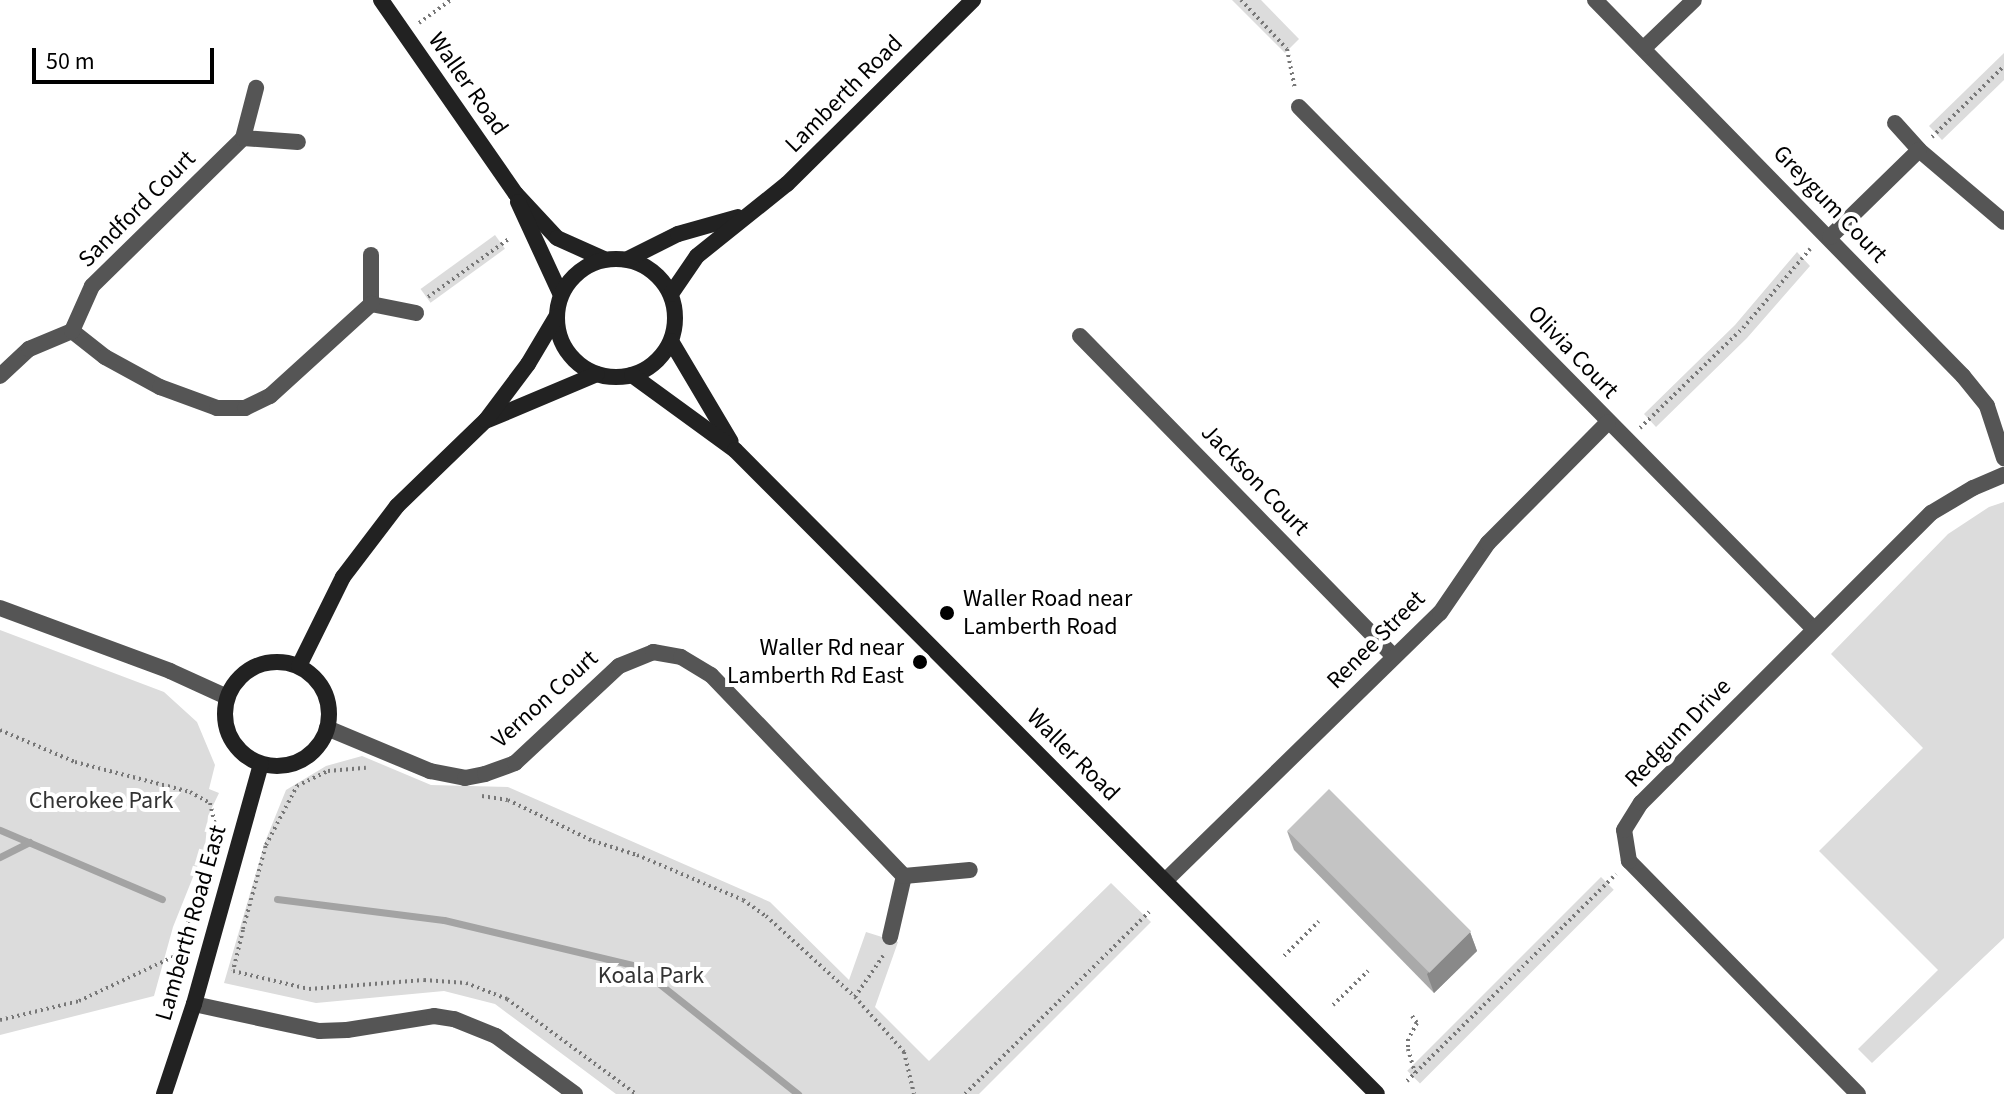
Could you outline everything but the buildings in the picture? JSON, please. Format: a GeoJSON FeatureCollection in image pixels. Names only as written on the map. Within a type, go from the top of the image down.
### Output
{"type":"FeatureCollection","features":[{"type":"Feature","properties":{"kind":"street","name":"Waller Road"},"geometry":{"type":"LineString","coordinates":[[381,0],[516,194],[557,238],[604,259]]}},
{"type":"Feature","properties":{"kind":"street","name":"Lamberth Road"},"geometry":{"type":"LineString","coordinates":[[671,294],[697,256],[743,216],[787,184],[973,0]]}},
{"type":"Feature","properties":{"kind":"street","name":"Greygum Court"},"geometry":{"type":"LineString","coordinates":[[1595,0],[1963,376],[1987,406],[2004,458]]}},
{"type":"Feature","properties":{"kind":"street"},"geometry":{"type":"LineString","coordinates":[[1644,48],[1694,0]]}},
{"type":"Feature","properties":{"kind":"street"},"geometry":{"type":"LineString","coordinates":[[256,88],[243,138],[298,142]]}},
{"type":"Feature","properties":{"kind":"street","name":"Olivia Court"},"geometry":{"type":"LineString","coordinates":[[1299,107],[1814,629]]}},
{"type":"Feature","properties":{"kind":"street"},"geometry":{"type":"LineString","coordinates":[[1895,123],[1919,150],[2004,222]]}},
{"type":"Feature","properties":{"kind":"street","name":"Sandford Court"},"geometry":{"type":"LineString","coordinates":[[72,331],[92,286],[243,138]]}},
{"type":"Feature","properties":{"kind":"street"},"geometry":{"type":"LineString","coordinates":[[1830,237],[1919,150]]}},
{"type":"Feature","properties":{"kind":"street","name":"Waller Road"},"geometry":{"type":"LineString","coordinates":[[516,194],[561,295]]}},
{"type":"Feature","properties":{"kind":"street","name":"Lamberth Road"},"geometry":{"type":"LineString","coordinates":[[628,259],[678,234],[743,216]]}},
{"type":"Feature","properties":{"kind":"street"},"geometry":{"type":"LineString","coordinates":[[0,376],[29,349],[72,331],[105,357],[160,387],[217,408],[245,408],[270,396],[371,304],[371,255]]}},
{"type":"Feature","properties":{"kind":"street"},"geometry":{"type":"LineString","coordinates":[[299,666],[343,577],[397,506],[486,420],[528,364],[556,317],[561,295],[571,278],[586,266],[604,259],[628,259],[646,266],[661,278],[671,294],[675,310],[671,341],[655,362],[632,375],[615,377],[597,374],[567,352],[559,336],[556,317]]}},
{"type":"Feature","properties":{"kind":"street"},"geometry":{"type":"LineString","coordinates":[[371,304],[416,313]]}},
{"type":"Feature","properties":{"kind":"street","name":"Jackson Court"},"geometry":{"type":"LineString","coordinates":[[1080,336],[1394,657]]}},
{"type":"Feature","properties":{"kind":"street","name":"Waller Road"},"geometry":{"type":"LineString","coordinates":[[671,341],[735,450]]}},
{"type":"Feature","properties":{"kind":"street"},"geometry":{"type":"LineString","coordinates":[[486,420],[597,374]]}},
{"type":"Feature","properties":{"kind":"street","name":"Waller Road"},"geometry":{"type":"LineString","coordinates":[[632,375],[735,450],[1377,1094]]}},
{"type":"Feature","properties":{"kind":"street","name":"Renee Street"},"geometry":{"type":"LineString","coordinates":[[1165,881],[1440,613],[1488,543],[1608,422]]}},
{"type":"Feature","properties":{"kind":"street","name":"Redgum Drive"},"geometry":{"type":"LineString","coordinates":[[1629,861],[1624,830],[1641,803],[1931,513],[2004,475]]}},
{"type":"Feature","properties":{"kind":"street"},"geometry":{"type":"LineString","coordinates":[[0,608],[170,671],[227,697]]}},
{"type":"Feature","properties":{"kind":"street","name":"Vernon Court"},"geometry":{"type":"LineString","coordinates":[[327,728],[430,771],[465,778],[485,774],[515,763],[619,666],[653,652],[681,657],[711,675],[904,876]]}},
{"type":"Feature","properties":{"kind":"street"},"geometry":{"type":"LineString","coordinates":[[282,662],[299,666],[314,677],[324,692],[329,710],[327,728],[309,755],[294,763],[261,764],[246,756],[227,730],[224,713],[227,697],[236,682],[265,663],[282,662]]}},
{"type":"Feature","properties":{"kind":"street","name":"Lamberth Road East"},"geometry":{"type":"LineString","coordinates":[[164,1094],[194,1004],[261,764]]}},
{"type":"Feature","properties":{"kind":"street"},"geometry":{"type":"LineString","coordinates":[[1629,861],[1858,1094]]}},
{"type":"Feature","properties":{"kind":"street"},"geometry":{"type":"LineString","coordinates":[[890,937],[904,876],[970,870]]}},
{"type":"Feature","properties":{"kind":"street"},"geometry":{"type":"LineString","coordinates":[[194,1004],[319,1031],[347,1030],[434,1016],[454,1019],[496,1036],[575,1094]]}},
{"type":"Feature","properties":{"kind":"path"},"geometry":{"type":"LineString","coordinates":[[404,34],[451,0]]}},
{"type":"Feature","properties":{"kind":"path"},"geometry":{"type":"LineString","coordinates":[[1241,0],[1287,49],[1299,107]]}},
{"type":"Feature","properties":{"kind":"path"},"geometry":{"type":"LineString","coordinates":[[1919,150],[2004,66]]}},
{"type":"Feature","properties":{"kind":"path"},"geometry":{"type":"LineString","coordinates":[[1627,441],[1743,328],[1815,243],[1830,237]]}},
{"type":"Feature","properties":{"kind":"path"},"geometry":{"type":"LineString","coordinates":[[416,313],[433,292],[510,238]]}},
{"type":"Feature","properties":{"kind":"path"},"geometry":{"type":"LineString","coordinates":[[0,730],[75,762],[190,792],[210,803],[216,829],[191,915],[175,956],[79,1001],[0,1020]]}},
{"type":"Feature","properties":{"kind":"path"},"geometry":{"type":"LineString","coordinates":[[370,768],[328,771],[297,786],[266,845],[233,971],[309,989],[424,980],[466,983],[507,999],[636,1094]]}},
{"type":"Feature","properties":{"kind":"path"},"geometry":{"type":"LineString","coordinates":[[476,795],[508,800],[593,841],[637,855],[743,900],[766,916],[855,997],[904,1052],[914,1094]]}},
{"type":"Feature","properties":{"kind":"path"},"geometry":{"type":"LineString","coordinates":[[1407,1081],[1629,861]]}},
{"type":"Feature","properties":{"kind":"path"},"geometry":{"type":"LineString","coordinates":[[965,1094],[1149,912]]}},
{"type":"Feature","properties":{"kind":"path"},"geometry":{"type":"LineString","coordinates":[[191,915],[243,929]]}},
{"type":"Feature","properties":{"kind":"path"},"geometry":{"type":"LineString","coordinates":[[1284,956],[1319,921]]}},
{"type":"Feature","properties":{"kind":"path"},"geometry":{"type":"LineString","coordinates":[[855,997],[881,960],[890,937]]}},
{"type":"Feature","properties":{"kind":"path"},"geometry":{"type":"LineString","coordinates":[[1333,1005],[1368,971]]}},
{"type":"Feature","properties":{"kind":"path"},"geometry":{"type":"LineString","coordinates":[[1412,1016],[1417,1023],[1408,1039],[1408,1049],[1415,1073]]}},
{"type":"Feature","properties":{"kind":"green space"},"geometry":{"type":"Polygon","coordinates":[[[1232,0],[1261,0],[1299,39],[1285,53],[1232,0]]]}},
{"type":"Feature","properties":{"kind":"green space"},"geometry":{"type":"Polygon","coordinates":[[[2004,53],[2004,80],[1942,140],[1929,126],[2004,53]]]}},
{"type":"Feature","properties":{"kind":"green space"},"geometry":{"type":"Polygon","coordinates":[[[495,235],[505,249],[431,303],[421,289],[495,235]]]}},
{"type":"Feature","properties":{"kind":"green space"},"geometry":{"type":"Polygon","coordinates":[[[1797,252],[1810,266],[1747,338],[1656,427],[1644,414],[1735,325],[1797,252]]]}},
{"type":"Feature","properties":{"kind":"green space"},"geometry":{"type":"Polygon","coordinates":[[[2004,502],[2004,938],[1872,1063],[1858,1049],[1938,970],[1819,851],[1923,748],[1831,654],[1948,534],[1989,507],[2004,502]]]}},
{"type":"Feature","properties":{"kind":"green space","name":"Cherokee Park"},"geometry":{"type":"Polygon","coordinates":[[[0,630],[164,692],[197,722],[215,765],[209,789],[219,793],[208,816],[205,847],[173,927],[154,996],[0,1035],[0,630]]]}},
{"type":"Feature","properties":{"kind":"green space","name":"Koala Park"},"geometry":{"type":"Polygon","coordinates":[[[362,756],[431,785],[508,787],[770,902],[849,980],[866,932],[898,942],[875,1007],[929,1061],[1111,883],[1151,922],[979,1094],[616,1094],[495,1004],[444,991],[316,1003],[224,983],[265,842],[286,790],[326,766],[362,756]]]}},
{"type":"Feature","properties":{"kind":"green space"},"geometry":{"type":"Polygon","coordinates":[[[1601,877],[1614,890],[1420,1083],[1407,1071],[1601,877]]]}},
{"type":"Feature","properties":{"kind":"waterway"},"geometry":{"type":"LineString","coordinates":[[0,830],[162,899]]}},
{"type":"Feature","properties":{"kind":"waterway"},"geometry":{"type":"LineString","coordinates":[[0,857],[29,842]]}},
{"type":"Feature","properties":{"kind":"waterway"},"geometry":{"type":"LineString","coordinates":[[277,899],[444,920],[637,966],[798,1094]]}},
{"type":"Feature","properties":{"kind":"place","name":"Waller Road near Lamberth Road"},"geometry":{"type":"Point","coordinates":[947,613]}},
{"type":"Feature","properties":{"kind":"place","name":"Waller Rd near Lamberth Rd East"},"geometry":{"type":"Point","coordinates":[920,662]}}]}
